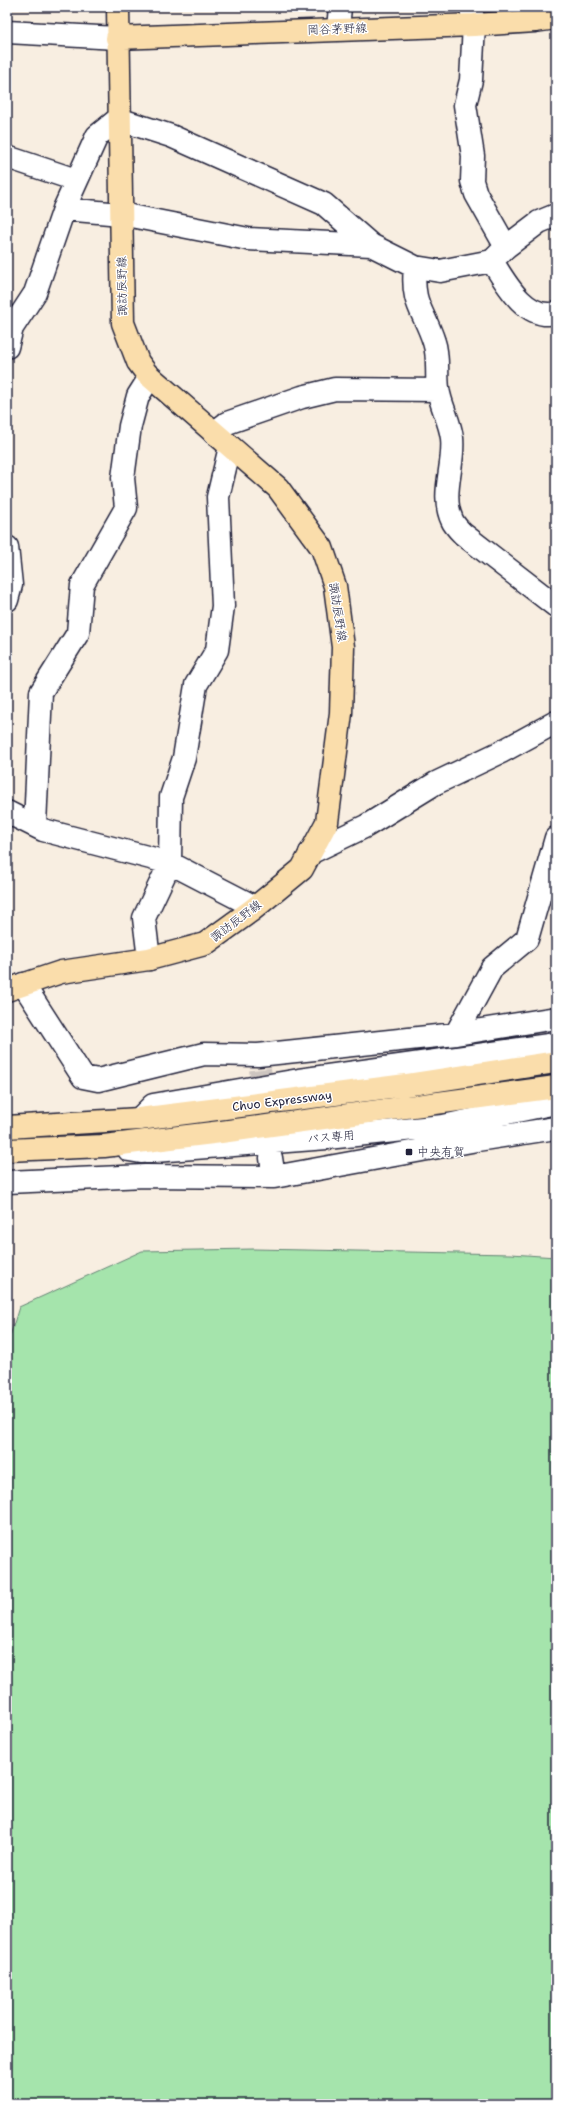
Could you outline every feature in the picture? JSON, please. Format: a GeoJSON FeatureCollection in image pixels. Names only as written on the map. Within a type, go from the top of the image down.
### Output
{"type":"FeatureCollection","features":[{"type":"Feature","properties":{"kind":"main road","name":"諏訪辰野線"},"geometry":{"type":"LineString","coordinates":[[15,987],[61,972],[149,959],[205,944],[256,907],[302,869],[327,822],[341,713],[343,647],[335,586],[322,548],[278,488],[150,377],[138,362],[123,323],[118,119],[118,7]]}},
{"type":"Feature","properties":{"kind":"main road","name":"岡谷茅野線"},"geometry":{"type":"LineString","coordinates":[[117,38],[338,29],[473,16],[535,22],[556,18]]}},
{"type":"Feature","properties":{"kind":"main road","name":"Chuo Expressway"},"geometry":{"type":"LineString","coordinates":[[7,1127],[139,1119],[406,1085],[556,1062]]}},
{"type":"Feature","properties":{"kind":"main road","name":"Chuo Expressway"},"geometry":{"type":"LineString","coordinates":[[7,1150],[104,1146],[384,1111],[556,1087]]}},
{"type":"Feature","properties":{"kind":"street"},"geometry":{"type":"LineString","coordinates":[[338,29],[340,7]]}},
{"type":"Feature","properties":{"kind":"street"},"geometry":{"type":"LineString","coordinates":[[473,16],[471,80],[465,105],[473,156],[472,181],[499,254],[507,285],[528,308],[547,316],[556,313]]}},
{"type":"Feature","properties":{"kind":"street"},"geometry":{"type":"LineString","coordinates":[[7,32],[117,38]]}},
{"type":"Feature","properties":{"kind":"street"},"geometry":{"type":"LineString","coordinates":[[7,347],[12,328],[35,292],[64,209],[97,136],[118,119],[171,136],[324,204],[372,245],[415,267],[440,272],[499,254],[539,222],[556,215]]}},
{"type":"Feature","properties":{"kind":"street"},"geometry":{"type":"LineString","coordinates":[[7,158],[76,180]]}},
{"type":"Feature","properties":{"kind":"street"},"geometry":{"type":"LineString","coordinates":[[64,209],[121,214],[248,239],[372,245]]}},
{"type":"Feature","properties":{"kind":"street"},"geometry":{"type":"LineString","coordinates":[[415,267],[413,286],[416,303],[435,344],[438,390],[452,437],[453,458],[447,490],[448,507],[452,521],[463,534],[556,606]]}},
{"type":"Feature","properties":{"kind":"street"},"geometry":{"type":"LineString","coordinates":[[35,825],[41,692],[78,633],[82,585],[126,508],[122,478],[130,426],[138,396],[150,377]]}},
{"type":"Feature","properties":{"kind":"street"},"geometry":{"type":"LineString","coordinates":[[214,433],[227,423],[302,397],[335,389],[438,390]]}},
{"type":"Feature","properties":{"kind":"street"},"geometry":{"type":"LineString","coordinates":[[149,959],[144,918],[170,863],[171,797],[184,758],[196,685],[217,650],[223,606],[218,496],[230,447]]}},
{"type":"Feature","properties":{"kind":"street"},"geometry":{"type":"LineString","coordinates":[[7,547],[11,585],[7,600]]}},
{"type":"Feature","properties":{"kind":"street"},"geometry":{"type":"LineString","coordinates":[[310,853],[366,826],[436,783],[501,752],[556,722]]}},
{"type":"Feature","properties":{"kind":"street"},"geometry":{"type":"LineString","coordinates":[[7,812],[43,830],[170,863],[256,907]]}},
{"type":"Feature","properties":{"kind":"street"},"geometry":{"type":"LineString","coordinates":[[456,1034],[492,968],[527,939],[556,838]]}},
{"type":"Feature","properties":{"kind":"street"},"geometry":{"type":"LineString","coordinates":[[15,987],[83,1077],[98,1080],[204,1054],[259,1062],[556,1018]]}},
{"type":"Feature","properties":{"kind":"street"},"geometry":{"type":"LineString","coordinates":[[139,1119],[153,1105],[299,1080],[556,1044]]}},
{"type":"Feature","properties":{"kind":"street","name":"バス専用"},"geometry":{"type":"LineString","coordinates":[[104,1146],[141,1152],[327,1138],[443,1126],[556,1102]]}},
{"type":"Feature","properties":{"kind":"street"},"geometry":{"type":"LineString","coordinates":[[7,1182],[145,1176],[272,1167],[556,1128]]}},
{"type":"Feature","properties":{"kind":"green space"},"geometry":{"type":"Polygon","coordinates":[[[254,1249],[511,1254],[556,1257],[556,2104],[7,2104],[7,1338],[10,1336],[19,1307],[142,1251],[254,1249]]]}},
{"type":"Feature","properties":{"kind":"tunnel"},"geometry":{"type":"LineString","coordinates":[[260,1069],[265,1105]]}},
{"type":"Feature","properties":{"kind":"place","name":"中央有賀"},"geometry":{"type":"Point","coordinates":[409,1152]}}]}
